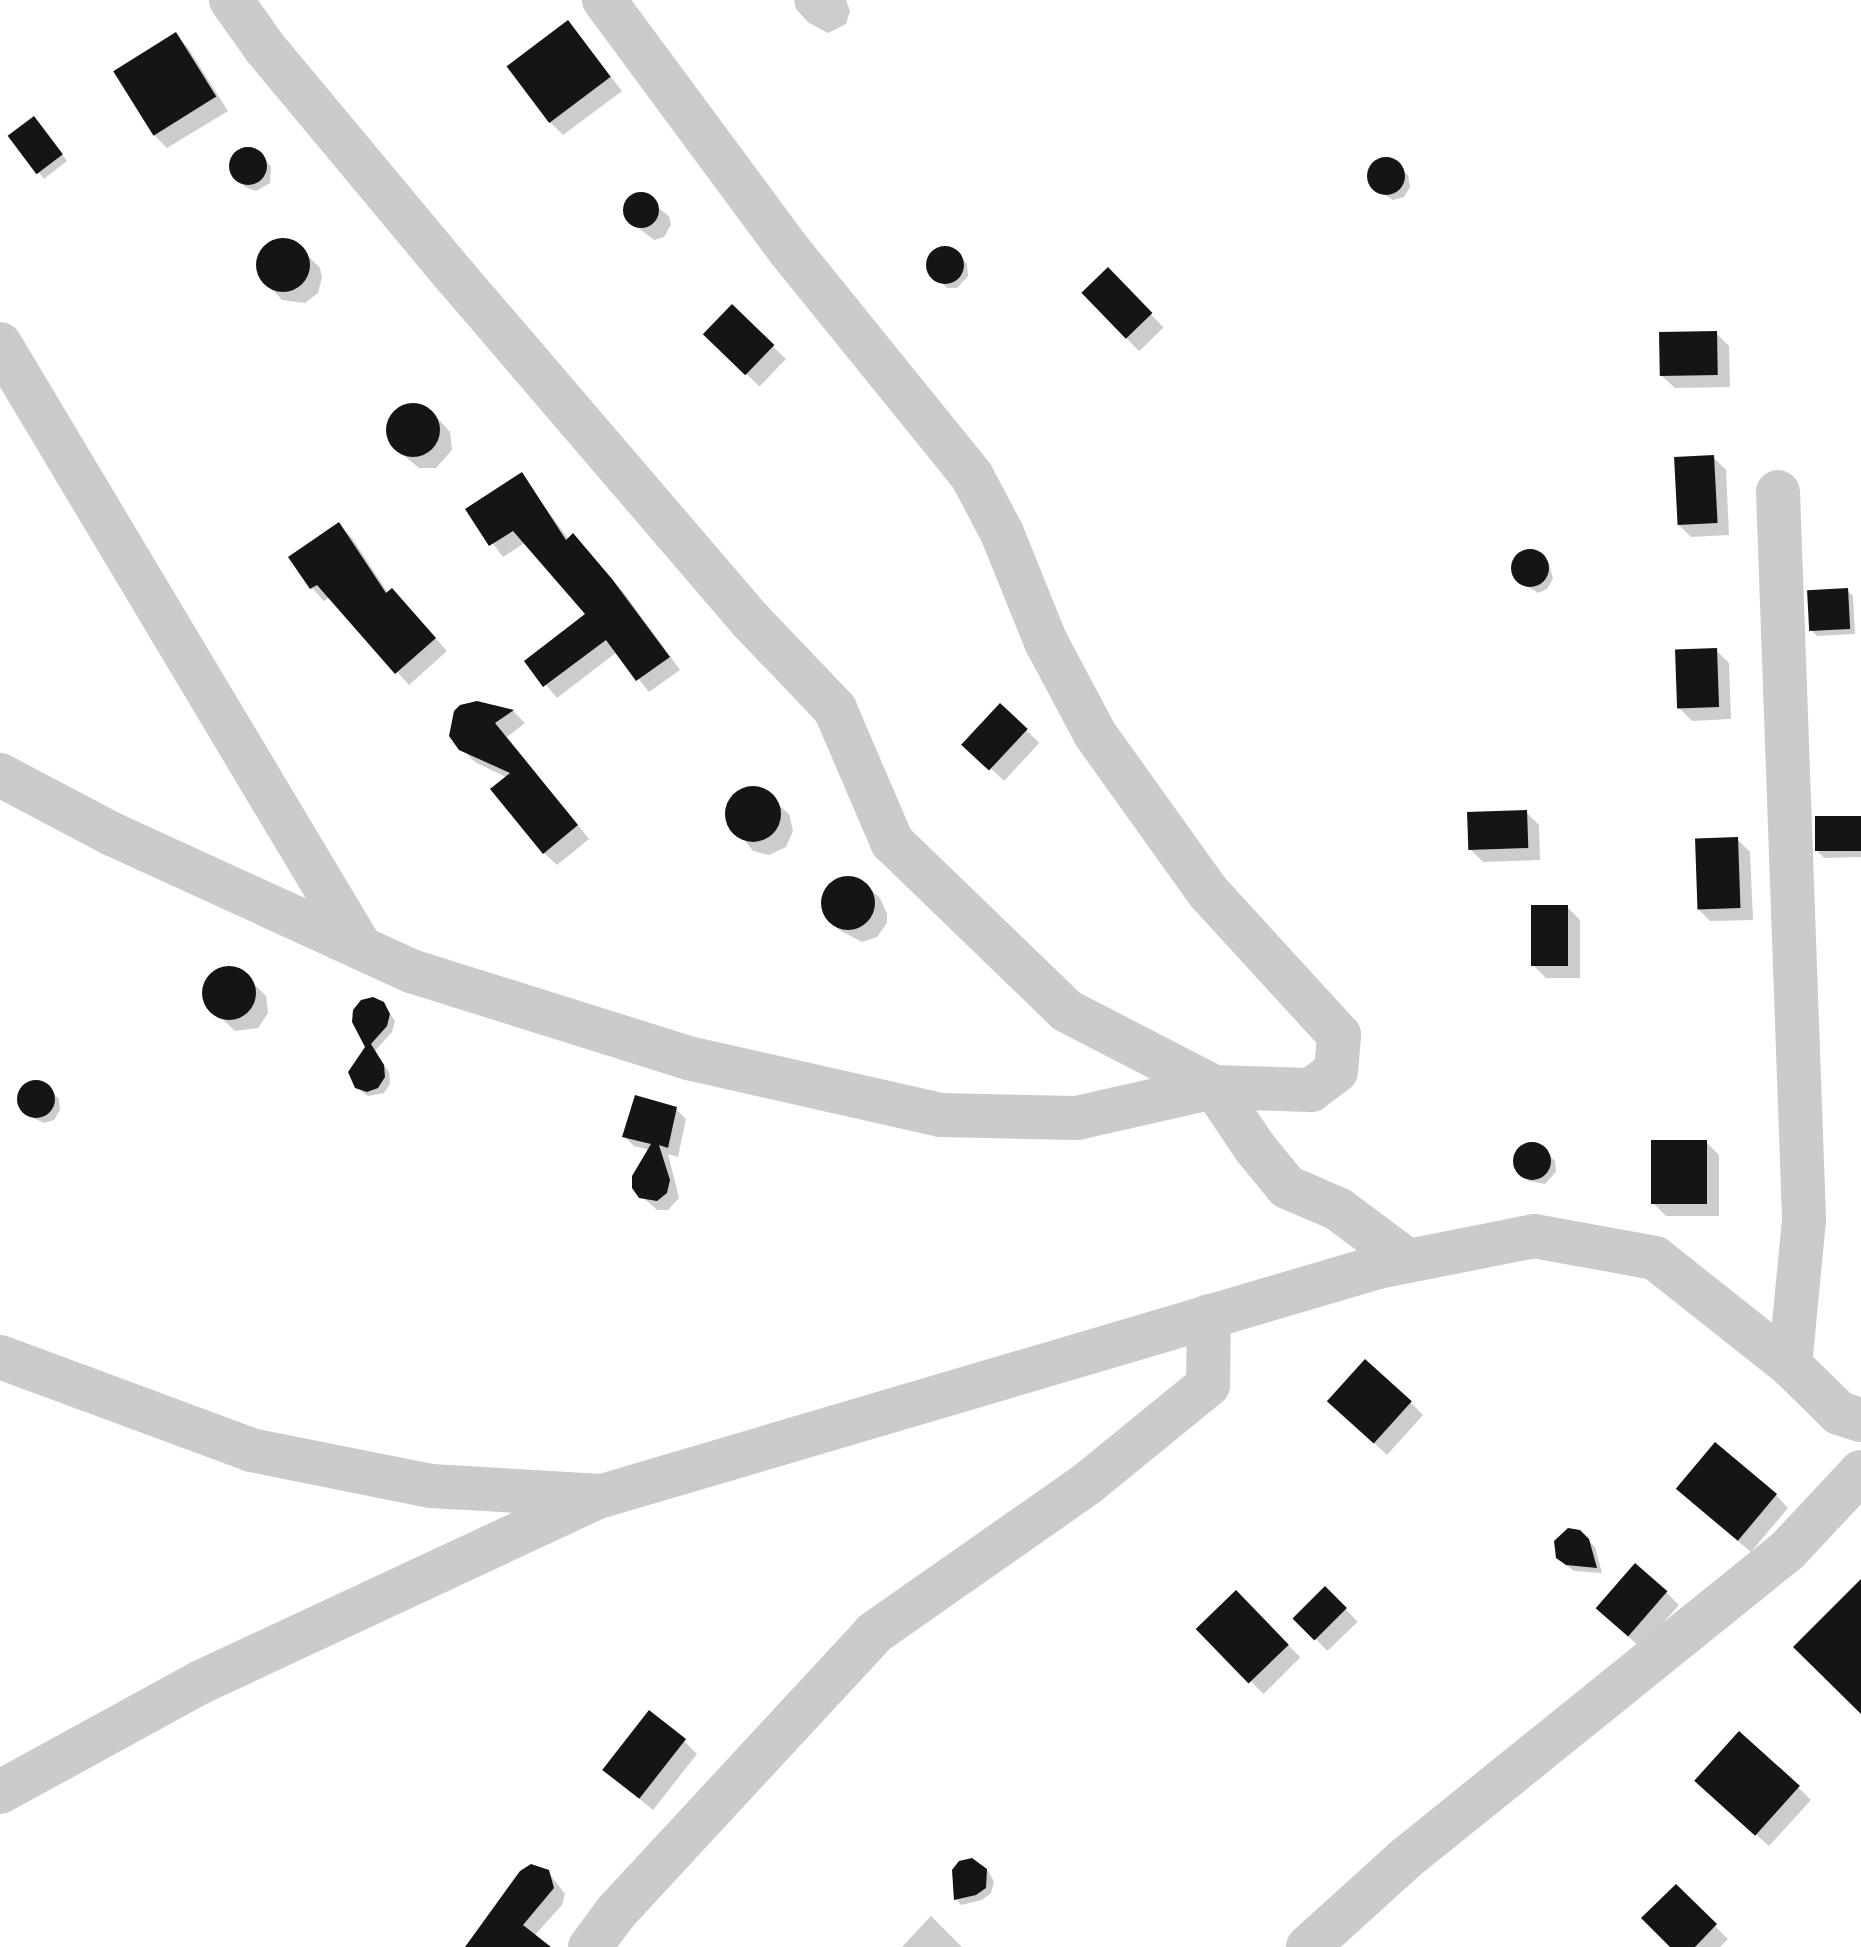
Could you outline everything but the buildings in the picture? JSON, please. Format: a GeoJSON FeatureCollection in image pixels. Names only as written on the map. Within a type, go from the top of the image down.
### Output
{"type":"FeatureCollection","features":[{"type":"Feature","properties":{"kind":"street"},"geometry":{"type":"LineString","coordinates":[[231,0],[265,48],[456,277],[751,621],[835,709],[892,842],[1067,1011],[1214,1087],[1255,1148],[1287,1187],[1338,1209],[1408,1261]]}},
{"type":"Feature","properties":{"kind":"street"},"geometry":{"type":"LineString","coordinates":[[0,775],[112,834],[411,971],[688,1058],[941,1115],[1077,1118],[1214,1087],[1311,1090],[1336,1071],[1339,1035],[1208,892],[1095,734],[1046,642],[1002,533],[972,476],[789,250],[604,0]]}},
{"type":"Feature","properties":{"kind":"street"},"geometry":{"type":"LineString","coordinates":[[0,344],[361,948]]}},
{"type":"Feature","properties":{"kind":"street"},"geometry":{"type":"LineString","coordinates":[[1778,492],[1804,1220],[1790,1365]]}},
{"type":"Feature","properties":{"kind":"street"},"geometry":{"type":"LineString","coordinates":[[0,1792],[201,1682],[602,1496],[1209,1316],[1408,1261],[1534,1236],[1655,1258],[1790,1365],[1839,1413],[1861,1420]]}},
{"type":"Feature","properties":{"kind":"street"},"geometry":{"type":"LineString","coordinates":[[590,1947],[616,1912],[874,1633],[1088,1483],[1208,1385],[1209,1316]]}},
{"type":"Feature","properties":{"kind":"street"},"geometry":{"type":"LineString","coordinates":[[0,1357],[251,1450],[431,1486],[602,1496]]}},
{"type":"Feature","properties":{"kind":"street"},"geometry":{"type":"LineString","coordinates":[[1308,1947],[1405,1859],[1788,1550],[1861,1472]]}}]}
